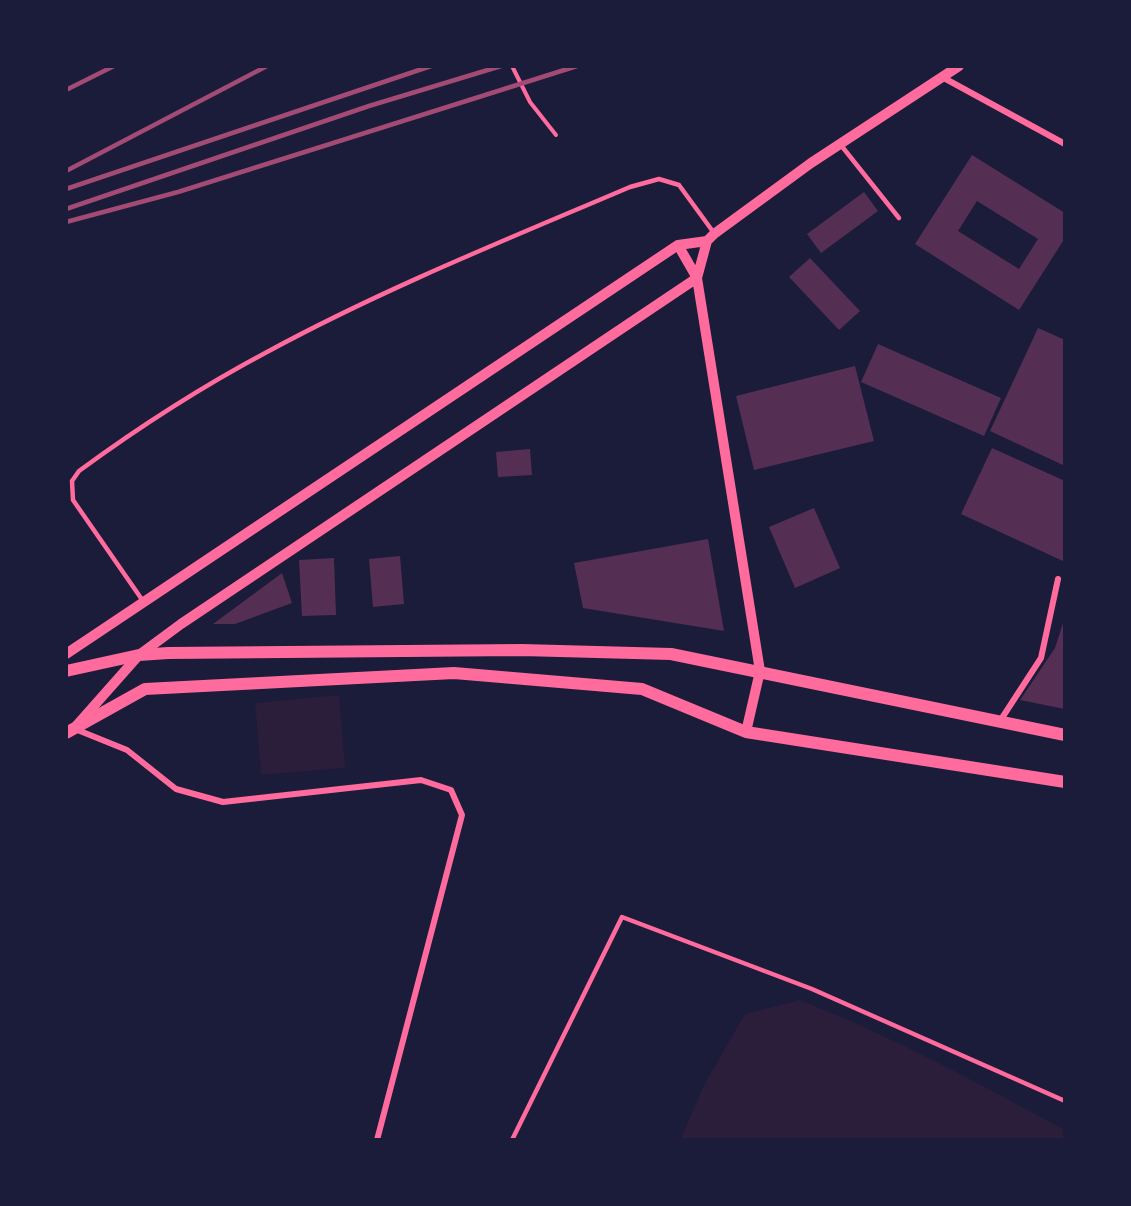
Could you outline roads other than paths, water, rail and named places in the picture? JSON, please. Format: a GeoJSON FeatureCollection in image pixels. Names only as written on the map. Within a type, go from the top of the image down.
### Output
{"type":"FeatureCollection","features":[{"type":"Feature","properties":{"kind":"main road"},"geometry":{"type":"LineString","coordinates":[[66,671],[139,655],[168,653],[522,650],[671,654],[1065,735]]}},
{"type":"Feature","properties":{"kind":"main road"},"geometry":{"type":"LineString","coordinates":[[69,733],[145,689],[454,673],[642,689],[746,732],[1065,783]]}},
{"type":"Feature","properties":{"kind":"street"},"geometry":{"type":"LineString","coordinates":[[66,654],[678,245],[711,237],[840,144],[959,66]]}},
{"type":"Feature","properties":{"kind":"street"},"geometry":{"type":"LineString","coordinates":[[942,77],[1065,144]]}},
{"type":"Feature","properties":{"kind":"street"},"geometry":{"type":"LineString","coordinates":[[377,1140],[462,815],[450,790],[421,780],[223,802],[176,789],[127,750],[69,733],[139,655],[181,624],[697,278],[711,237]]}},
{"type":"Feature","properties":{"kind":"street"},"geometry":{"type":"LineString","coordinates":[[678,245],[697,278],[760,672],[746,732]]}},
{"type":"Feature","properties":{"kind":"street"},"geometry":{"type":"LineString","coordinates":[[1000,722],[1041,658],[1058,579]]}},
{"type":"Feature","properties":{"kind":"lane"},"geometry":{"type":"LineString","coordinates":[[840,144],[898,218]]}},
{"type":"Feature","properties":{"kind":"lane"},"geometry":{"type":"LineString","coordinates":[[145,603],[72,500],[72,481],[79,471],[169,409],[268,351],[334,319],[630,187],[659,179],[679,185],[711,237]]}},
{"type":"Feature","properties":{"kind":"lane"},"geometry":{"type":"LineString","coordinates":[[512,1140],[622,917],[813,989],[1065,1100]]}},
{"type":"Feature","properties":{"kind":"railway"},"geometry":{"type":"LineString","coordinates":[[66,90],[114,66]]}},
{"type":"Feature","properties":{"kind":"railway"},"geometry":{"type":"LineString","coordinates":[[66,171],[267,66]]}},
{"type":"Feature","properties":{"kind":"railway"},"geometry":{"type":"LineString","coordinates":[[66,189],[431,66]]}},
{"type":"Feature","properties":{"kind":"railway"},"geometry":{"type":"LineString","coordinates":[[66,209],[369,106],[501,66]]}},
{"type":"Feature","properties":{"kind":"railway"},"geometry":{"type":"LineString","coordinates":[[66,222],[178,192],[577,66]]}}]}
